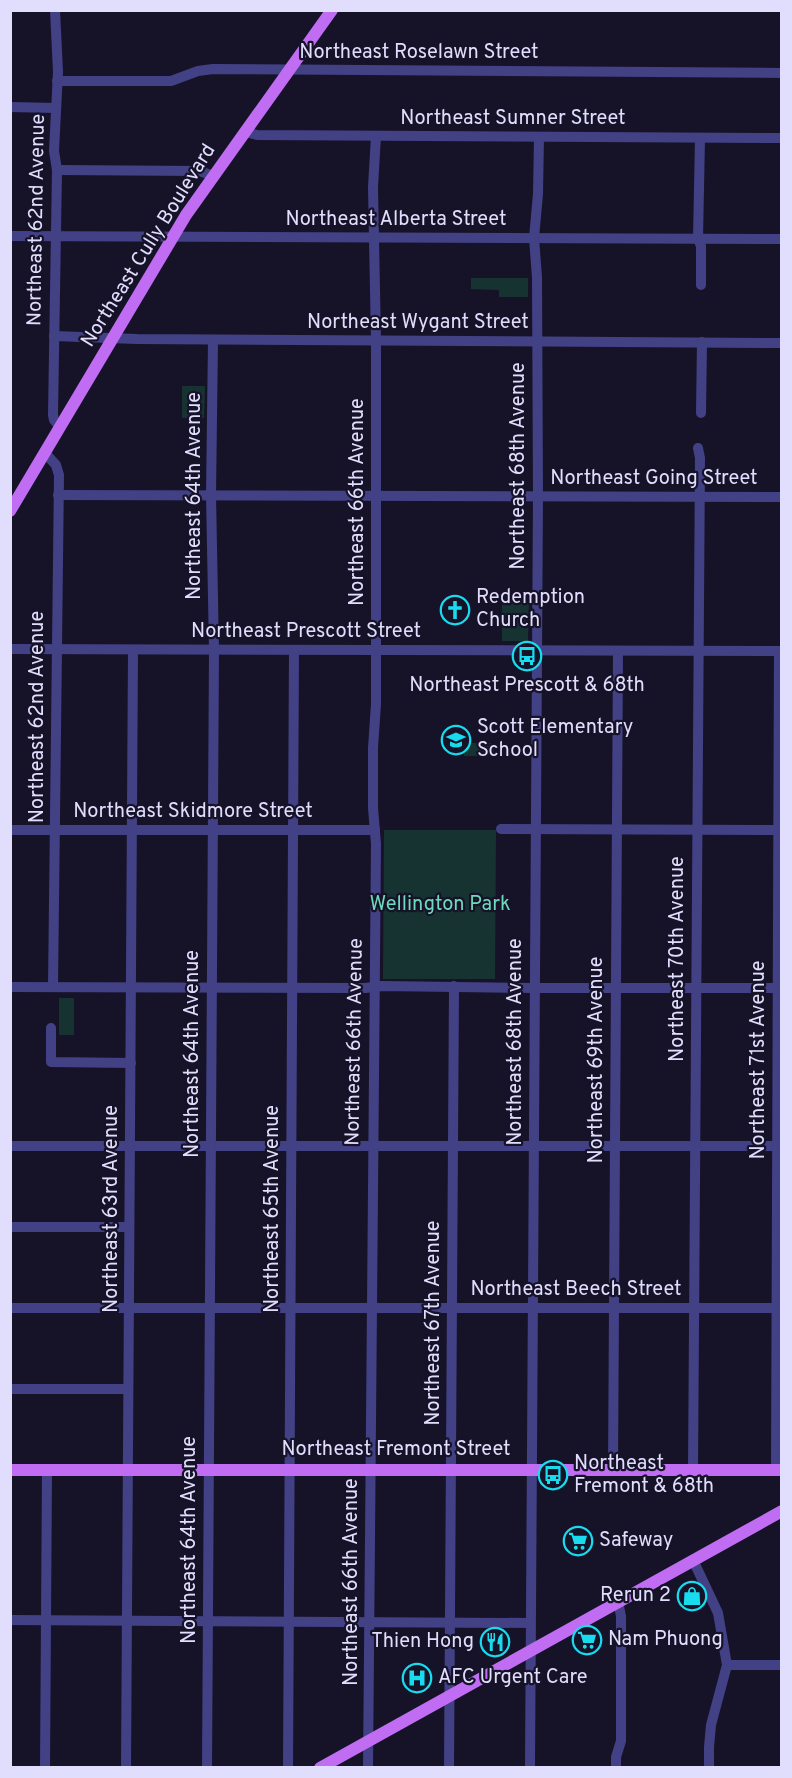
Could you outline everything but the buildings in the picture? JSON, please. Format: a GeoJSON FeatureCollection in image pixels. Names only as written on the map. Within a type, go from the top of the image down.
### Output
{"type":"FeatureCollection","features":[{"type":"Feature","properties":{"kind":"main road","name":"Northeast Cully Boulevard"},"geometry":{"type":"LineString","coordinates":[[10,511],[173,236],[213,176],[332,10]]}},
{"type":"Feature","properties":{"kind":"main road","name":"Northeast Fremont Street"},"geometry":{"type":"LineString","coordinates":[[10,1470],[778,1470]]}},
{"type":"Feature","properties":{"kind":"main road"},"geometry":{"type":"LineString","coordinates":[[320,1767],[782,1511]]}},
{"type":"Feature","properties":{"kind":"street","name":"Northeast 62nd Avenue"},"geometry":{"type":"LineString","coordinates":[[55,10],[57,81],[54,151],[57,170],[53,415],[60,427]]}},
{"type":"Feature","properties":{"kind":"street","name":"Northeast Roselawn Street"},"geometry":{"type":"LineString","coordinates":[[57,81],[160,81],[178,79],[206,69],[782,73]]}},
{"type":"Feature","properties":{"kind":"street"},"geometry":{"type":"LineString","coordinates":[[10,107],[56,108]]}},
{"type":"Feature","properties":{"kind":"street","name":"Northeast Sumner Street"},"geometry":{"type":"LineString","coordinates":[[245,132],[257,135],[782,138]]}},
{"type":"Feature","properties":{"kind":"street","name":"Northeast 66th Avenue"},"geometry":{"type":"LineString","coordinates":[[368,1767],[375,830],[373,748],[376,711],[376,341],[373,187],[376,136]]}},
{"type":"Feature","properties":{"kind":"street","name":"Northeast 68th Avenue"},"geometry":{"type":"LineString","coordinates":[[530,1767],[534,828],[538,496],[537,278],[534,238],[538,194],[539,137]]}},
{"type":"Feature","properties":{"kind":"street"},"geometry":{"type":"LineString","coordinates":[[700,138],[698,239],[701,246],[701,285]]}},
{"type":"Feature","properties":{"kind":"street"},"geometry":{"type":"LineString","coordinates":[[57,170],[199,171],[213,176]]}},
{"type":"Feature","properties":{"kind":"street","name":"Northeast Alberta Street"},"geometry":{"type":"LineString","coordinates":[[10,236],[782,239]]}},
{"type":"Feature","properties":{"kind":"street","name":"Northeast Wygant Street"},"geometry":{"type":"LineString","coordinates":[[54,336],[213,340],[782,343]]}},
{"type":"Feature","properties":{"kind":"street","name":"Northeast 64th Avenue"},"geometry":{"type":"LineString","coordinates":[[207,1767],[214,650],[211,495],[213,340]]}},
{"type":"Feature","properties":{"kind":"street"},"geometry":{"type":"LineString","coordinates":[[701,413],[702,342]]}},
{"type":"Feature","properties":{"kind":"street","name":"Northeast 70th Avenue"},"geometry":{"type":"LineString","coordinates":[[693,1470],[700,458],[698,448]]}},
{"type":"Feature","properties":{"kind":"street","name":"Northeast 62nd Avenue"},"geometry":{"type":"LineString","coordinates":[[45,453],[54,461],[58,469],[53,987]]}},
{"type":"Feature","properties":{"kind":"street","name":"Northeast Going Street"},"geometry":{"type":"LineString","coordinates":[[58,495],[782,497]]}},
{"type":"Feature","properties":{"kind":"street","name":"Northeast Prescott Street"},"geometry":{"type":"LineString","coordinates":[[10,649],[780,651]]}},
{"type":"Feature","properties":{"kind":"street","name":"Northeast 63rd Avenue"},"geometry":{"type":"LineString","coordinates":[[126,1767],[133,650]]}},
{"type":"Feature","properties":{"kind":"street","name":"Northeast 65th Avenue"},"geometry":{"type":"LineString","coordinates":[[288,1767],[294,650]]}},
{"type":"Feature","properties":{"kind":"street","name":"Northeast 69th Avenue"},"geometry":{"type":"LineString","coordinates":[[613,1470],[618,651]]}},
{"type":"Feature","properties":{"kind":"street","name":"Northeast 71st Avenue"},"geometry":{"type":"LineString","coordinates":[[778,1470],[780,651]]}},
{"type":"Feature","properties":{"kind":"street"},"geometry":{"type":"LineString","coordinates":[[501,829],[780,830]]}},
{"type":"Feature","properties":{"kind":"street","name":"Northeast Skidmore Street"},"geometry":{"type":"LineString","coordinates":[[10,830],[375,830]]}},
{"type":"Feature","properties":{"kind":"street"},"geometry":{"type":"LineString","coordinates":[[10,987],[131,989],[454,986],[779,988]]}},
{"type":"Feature","properties":{"kind":"street","name":"Northeast 67th Avenue"},"geometry":{"type":"LineString","coordinates":[[449,1767],[454,986]]}},
{"type":"Feature","properties":{"kind":"street"},"geometry":{"type":"LineString","coordinates":[[51,1028],[51,1062],[130,1063]]}},
{"type":"Feature","properties":{"kind":"street"},"geometry":{"type":"LineString","coordinates":[[10,1146],[779,1146]]}},
{"type":"Feature","properties":{"kind":"street"},"geometry":{"type":"LineString","coordinates":[[10,1227],[129,1227]]}},
{"type":"Feature","properties":{"kind":"street","name":"Northeast Beech Street"},"geometry":{"type":"LineString","coordinates":[[10,1308],[778,1308]]}},
{"type":"Feature","properties":{"kind":"street"},"geometry":{"type":"LineString","coordinates":[[10,1389],[128,1389]]}},
{"type":"Feature","properties":{"kind":"street"},"geometry":{"type":"LineString","coordinates":[[45,1767],[47,1470]]}},
{"type":"Feature","properties":{"kind":"street"},"geometry":{"type":"LineString","coordinates":[[693,1560],[718,1613],[727,1665],[711,1725],[710,1767]]}},
{"type":"Feature","properties":{"kind":"street"},"geometry":{"type":"LineString","coordinates":[[616,1767],[616,1756],[621,1741],[621,1616],[618,1602]]}},
{"type":"Feature","properties":{"kind":"street"},"geometry":{"type":"LineString","coordinates":[[10,1620],[530,1623]]}},
{"type":"Feature","properties":{"kind":"street"},"geometry":{"type":"LineString","coordinates":[[727,1665],[782,1665]]}},
{"type":"Feature","properties":{"kind":"green space"},"geometry":{"type":"Polygon","coordinates":[[[471,278],[528,278],[528,297],[499,297],[499,290],[471,289],[471,278]]]}},
{"type":"Feature","properties":{"kind":"green space"},"geometry":{"type":"Polygon","coordinates":[[[182,386],[205,386],[204,418],[182,418],[182,386]]]}},
{"type":"Feature","properties":{"kind":"green space"},"geometry":{"type":"Polygon","coordinates":[[[502,601],[529,601],[528,641],[502,641],[502,601]]]}},
{"type":"Feature","properties":{"kind":"green space"},"geometry":{"type":"Polygon","coordinates":[[[464,743],[494,743],[494,756],[464,756],[464,743]]]}},
{"type":"Feature","properties":{"kind":"green space","name":"Wellington Park"},"geometry":{"type":"Polygon","coordinates":[[[384,830],[496,830],[495,979],[383,979],[384,830]]]}},
{"type":"Feature","properties":{"kind":"green space"},"geometry":{"type":"Polygon","coordinates":[[[59,998],[74,998],[74,1035],[59,1035],[59,998]]]}},
{"type":"Feature","properties":{"kind":"place","name":"Redemption Church"},"geometry":{"type":"Point","coordinates":[455,610]}},
{"type":"Feature","properties":{"kind":"place","name":"Northeast Prescott & 68th"},"geometry":{"type":"Point","coordinates":[527,656]}},
{"type":"Feature","properties":{"kind":"place","name":"Scott Elementary School"},"geometry":{"type":"Point","coordinates":[456,740]}},
{"type":"Feature","properties":{"kind":"place","name":"Northeast Fremont & 68th"},"geometry":{"type":"Point","coordinates":[553,1475]}},
{"type":"Feature","properties":{"kind":"place","name":"Safeway"},"geometry":{"type":"Point","coordinates":[578,1541]}},
{"type":"Feature","properties":{"kind":"place","name":"Rerun 2"},"geometry":{"type":"Point","coordinates":[692,1596]}},
{"type":"Feature","properties":{"kind":"place","name":"Nam Phuong"},"geometry":{"type":"Point","coordinates":[587,1640]}},
{"type":"Feature","properties":{"kind":"place","name":"Thien Hong"},"geometry":{"type":"Point","coordinates":[495,1642]}},
{"type":"Feature","properties":{"kind":"place","name":"AFC Urgent Care"},"geometry":{"type":"Point","coordinates":[417,1678]}}]}
